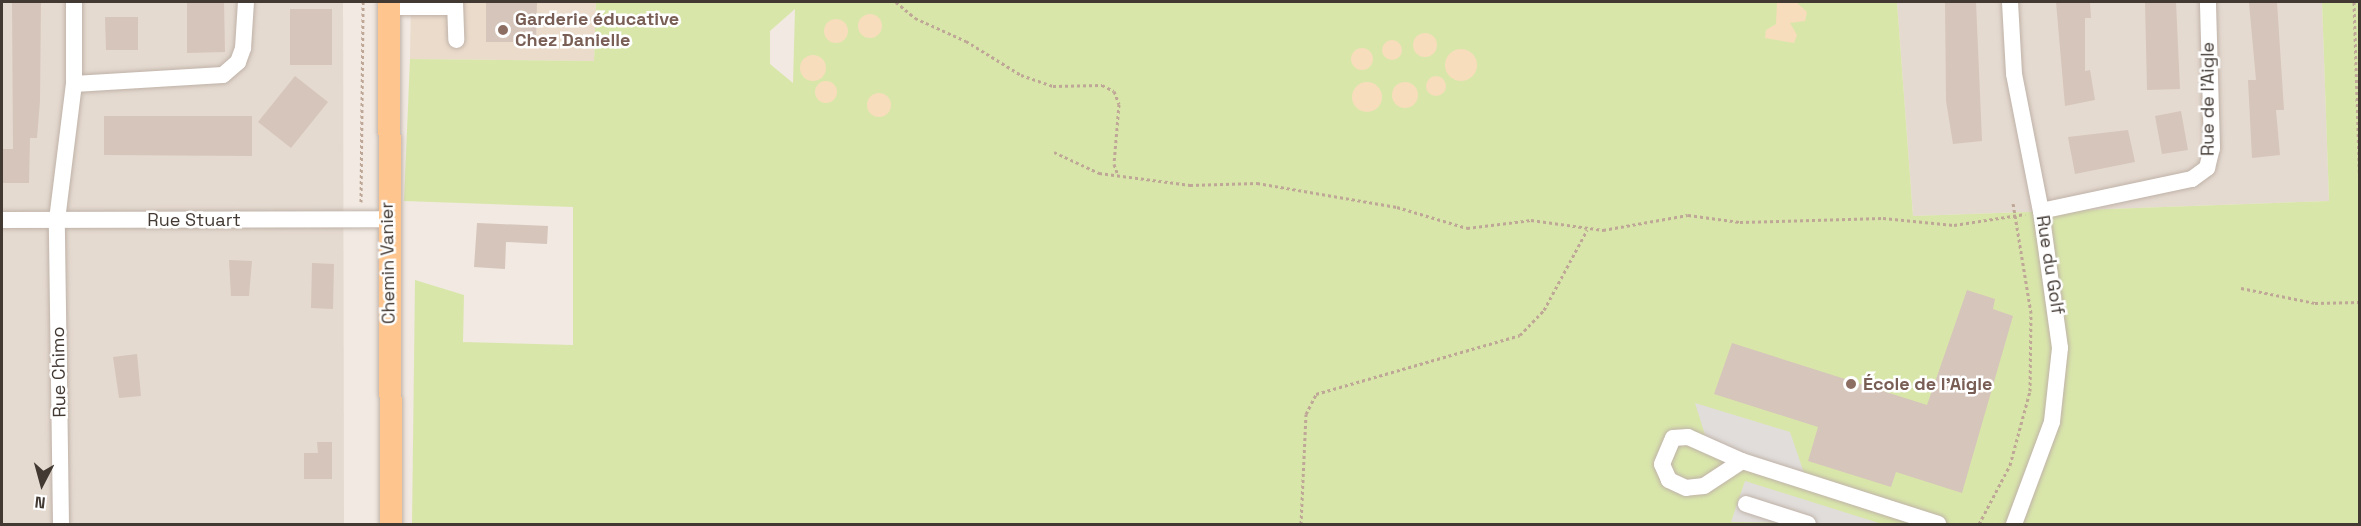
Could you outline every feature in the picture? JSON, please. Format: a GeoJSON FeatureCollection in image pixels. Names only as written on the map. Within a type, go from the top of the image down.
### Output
{"type":"FeatureCollection","features":[{"type":"Feature","properties":{"kind":"main road","name":"Chemin Vanier"},"geometry":{"type":"LineString","coordinates":[[389,4],[387,219],[391,525]]}},
{"type":"Feature","properties":{"kind":"street","name":"Rue Chimo"},"geometry":{"type":"LineString","coordinates":[[61,525],[57,220],[74,84],[74,2]]}},
{"type":"Feature","properties":{"kind":"street"},"geometry":{"type":"LineString","coordinates":[[74,84],[223,75],[238,62],[243,48],[246,2]]}},
{"type":"Feature","properties":{"kind":"street","name":"Rue du Golf"},"geometry":{"type":"LineString","coordinates":[[2010,2],[2017,94],[2042,211],[2059,324],[2059,373],[2052,422],[2014,525]]}},
{"type":"Feature","properties":{"kind":"street","name":"Rue de l'Aigle"},"geometry":{"type":"LineString","coordinates":[[2042,211],[2192,179],[2207,168],[2212,148],[2208,2]]}},
{"type":"Feature","properties":{"kind":"street"},"geometry":{"type":"LineString","coordinates":[[389,4],[455,4],[456,40]]}},
{"type":"Feature","properties":{"kind":"street","name":"Rue Stuart"},"geometry":{"type":"LineString","coordinates":[[2,220],[387,219]]}},
{"type":"Feature","properties":{"kind":"street"},"geometry":{"type":"LineString","coordinates":[[1742,461],[1938,525]]}},
{"type":"Feature","properties":{"kind":"street"},"geometry":{"type":"LineString","coordinates":[[1746,504],[1808,525]]}},
{"type":"Feature","properties":{"kind":"path"},"geometry":{"type":"LineString","coordinates":[[361,219],[363,2]]}},
{"type":"Feature","properties":{"kind":"path"},"geometry":{"type":"LineString","coordinates":[[896,2],[915,18],[1038,82],[1102,85],[1114,91],[1119,122],[1114,164],[1119,176]]}},
{"type":"Feature","properties":{"kind":"path"},"geometry":{"type":"LineString","coordinates":[[2354,2],[2360,189]]}},
{"type":"Feature","properties":{"kind":"path"},"geometry":{"type":"LineString","coordinates":[[1054,152],[1075,165],[1119,176],[1190,185],[1257,183],[1397,207],[1460,228],[1531,220],[1588,229],[1688,215],[1740,222],[1862,218],[1954,225],[2042,211]]}},
{"type":"Feature","properties":{"kind":"path"},"geometry":{"type":"LineString","coordinates":[[1979,525],[2013,456],[2030,391],[2031,313],[2013,203]]}},
{"type":"Feature","properties":{"kind":"path"},"geometry":{"type":"LineString","coordinates":[[1301,525],[1306,414],[1316,394],[1520,335],[1544,310],[1588,229]]}},
{"type":"Feature","properties":{"kind":"path"},"geometry":{"type":"LineString","coordinates":[[2241,288],[2315,303],[2360,302]]}},
{"type":"Feature","properties":{"kind":"shaded area"},"geometry":{"type":"Polygon","coordinates":[[[2,2],[343,2],[344,524],[2,524],[2,2]]]}},
{"type":"Feature","properties":{"kind":"shaded area","name":"Garderie éducative Chez Danielle"},"geometry":{"type":"Polygon","coordinates":[[[411,2],[596,2],[594,61],[410,59],[411,2]]]}},
{"type":"Feature","properties":{"kind":"shaded area"},"geometry":{"type":"Polygon","coordinates":[[[1897,2],[2322,2],[2329,201],[1913,216],[1897,2]]]}},
{"type":"Feature","properties":{"kind":"shaded area"},"geometry":{"type":"Polygon","coordinates":[[[1695,403],[1790,432],[1804,473],[1707,441],[1695,403]]]}},
{"type":"Feature","properties":{"kind":"shaded area"},"geometry":{"type":"Polygon","coordinates":[[[1745,481],[1882,524],[1731,522],[1745,481]]]}},
{"type":"Feature","properties":{"kind":"green space"},"geometry":{"type":"Polygon","coordinates":[[[596,2],[1897,2],[1913,216],[2329,201],[2322,2],[2359,2],[2359,524],[412,524],[415,280],[464,295],[463,342],[573,345],[573,207],[404,201],[410,59],[594,61],[596,2]],[[795,9],[770,31],[770,64],[793,83],[795,9]]]}},
{"type":"Feature","properties":{"kind":"sand"},"geometry":{"type":"Polygon","coordinates":[[[1777,2],[1796,2],[1807,12],[1805,21],[1790,23],[1797,35],[1794,43],[1765,38],[1766,30],[1776,24],[1777,2]]]}},
{"type":"Feature","properties":{"kind":"sand"},"geometry":{"type":"Polygon","coordinates":[[[870,14],[878,18],[882,26],[878,34],[870,38],[862,34],[858,26],[862,18],[870,14]]]}},
{"type":"Feature","properties":{"kind":"sand"},"geometry":{"type":"Polygon","coordinates":[[[836,19],[841,20],[847,26],[847,36],[841,42],[836,43],[831,42],[825,36],[824,31],[825,26],[831,20],[836,19]]]}},
{"type":"Feature","properties":{"kind":"sand"},"geometry":{"type":"Polygon","coordinates":[[[1425,33],[1430,34],[1436,40],[1436,50],[1430,56],[1425,57],[1420,56],[1414,50],[1413,45],[1414,40],[1420,34],[1425,33]]]}},
{"type":"Feature","properties":{"kind":"sand"},"geometry":{"type":"Polygon","coordinates":[[[1392,40],[1399,43],[1402,50],[1399,57],[1392,60],[1385,57],[1382,50],[1385,43],[1392,40]]]}},
{"type":"Feature","properties":{"kind":"sand"},"geometry":{"type":"Polygon","coordinates":[[[1362,48],[1370,51],[1373,59],[1370,67],[1362,70],[1354,67],[1351,59],[1354,51],[1362,48]]]}},
{"type":"Feature","properties":{"kind":"sand"},"geometry":{"type":"Polygon","coordinates":[[[1461,49],[1472,54],[1477,65],[1472,76],[1461,81],[1450,76],[1445,65],[1450,54],[1461,49]]]}},
{"type":"Feature","properties":{"kind":"sand"},"geometry":{"type":"Polygon","coordinates":[[[813,55],[822,59],[826,68],[822,77],[813,81],[804,77],[800,68],[804,59],[813,55]]]}},
{"type":"Feature","properties":{"kind":"sand"},"geometry":{"type":"Polygon","coordinates":[[[1432,76],[1440,76],[1446,82],[1446,90],[1440,96],[1432,96],[1426,90],[1426,82],[1432,76]]]}},
{"type":"Feature","properties":{"kind":"sand"},"geometry":{"type":"Polygon","coordinates":[[[826,81],[834,84],[837,92],[834,100],[826,103],[818,100],[815,92],[818,84],[826,81]]]}},
{"type":"Feature","properties":{"kind":"sand"},"geometry":{"type":"Polygon","coordinates":[[[1367,82],[1377,87],[1382,97],[1377,107],[1367,112],[1357,107],[1352,97],[1357,87],[1367,82]]]}},
{"type":"Feature","properties":{"kind":"sand"},"geometry":{"type":"Polygon","coordinates":[[[1405,82],[1414,86],[1418,95],[1414,104],[1405,108],[1396,104],[1392,95],[1396,86],[1405,82]]]}},
{"type":"Feature","properties":{"kind":"sand"},"geometry":{"type":"Polygon","coordinates":[[[879,93],[884,94],[890,100],[890,110],[884,116],[879,117],[874,116],[868,110],[867,105],[868,100],[874,94],[879,93]]]}},
{"type":"Feature","properties":{"kind":"building"},"geometry":{"type":"Polygon","coordinates":[[[12,2],[41,2],[40,101],[37,138],[30,138],[29,183],[2,183],[2,149],[13,149],[12,2]]]}},
{"type":"Feature","properties":{"kind":"building"},"geometry":{"type":"Polygon","coordinates":[[[187,2],[224,2],[225,52],[187,53],[187,2]]]}},
{"type":"Feature","properties":{"kind":"building"},"geometry":{"type":"Polygon","coordinates":[[[486,2],[537,2],[536,42],[486,42],[486,2]]]}},
{"type":"Feature","properties":{"kind":"building"},"geometry":{"type":"Polygon","coordinates":[[[1945,2],[1976,2],[1982,141],[1953,144],[1946,101],[1945,2]]]}},
{"type":"Feature","properties":{"kind":"building"},"geometry":{"type":"Polygon","coordinates":[[[2056,2],[2090,2],[2091,18],[2085,18],[2085,71],[2090,70],[2095,100],[2065,106],[2056,2]]]}},
{"type":"Feature","properties":{"kind":"building"},"geometry":{"type":"Polygon","coordinates":[[[2145,2],[2176,2],[2180,89],[2147,90],[2145,2]]]}},
{"type":"Feature","properties":{"kind":"building"},"geometry":{"type":"Polygon","coordinates":[[[2277,2],[2284,110],[2276,110],[2280,155],[2252,158],[2248,80],[2256,80],[2249,3],[2277,2]]]}},
{"type":"Feature","properties":{"kind":"building"},"geometry":{"type":"Polygon","coordinates":[[[290,9],[332,9],[332,65],[290,65],[290,9]]]}},
{"type":"Feature","properties":{"kind":"building"},"geometry":{"type":"Polygon","coordinates":[[[105,17],[138,17],[138,50],[106,50],[105,17]]]}},
{"type":"Feature","properties":{"kind":"building"},"geometry":{"type":"Polygon","coordinates":[[[295,76],[328,102],[291,148],[258,122],[295,76]]]}},
{"type":"Feature","properties":{"kind":"building"},"geometry":{"type":"Polygon","coordinates":[[[2181,111],[2188,150],[2162,154],[2155,116],[2181,111]]]}},
{"type":"Feature","properties":{"kind":"building"},"geometry":{"type":"Polygon","coordinates":[[[104,116],[252,116],[252,156],[104,155],[104,116]]]}},
{"type":"Feature","properties":{"kind":"building"},"geometry":{"type":"Polygon","coordinates":[[[2128,130],[2135,162],[2075,174],[2068,137],[2128,130]]]}},
{"type":"Feature","properties":{"kind":"building"},"geometry":{"type":"Polygon","coordinates":[[[477,223],[548,226],[547,244],[506,242],[505,269],[474,267],[477,223]]]}},
{"type":"Feature","properties":{"kind":"building"},"geometry":{"type":"Polygon","coordinates":[[[229,260],[252,261],[249,296],[231,296],[229,260]]]}},
{"type":"Feature","properties":{"kind":"building"},"geometry":{"type":"Polygon","coordinates":[[[312,263],[334,264],[333,309],[311,308],[312,263]]]}},
{"type":"Feature","properties":{"kind":"building","name":"École de l'Aigle"},"geometry":{"type":"Polygon","coordinates":[[[1967,290],[1995,299],[1993,309],[2013,316],[1962,493],[1896,472],[1891,487],[1808,461],[1818,427],[1714,394],[1732,343],[1927,405],[1967,290]]]}},
{"type":"Feature","properties":{"kind":"building"},"geometry":{"type":"Polygon","coordinates":[[[137,354],[141,396],[119,398],[113,357],[137,354]]]}},
{"type":"Feature","properties":{"kind":"building"},"geometry":{"type":"Polygon","coordinates":[[[317,442],[332,442],[332,479],[304,479],[304,453],[318,453],[317,442]]]}},
{"type":"Feature","properties":{"kind":"place","name":"Garderie éducative Chez Danielle"},"geometry":{"type":"Point","coordinates":[503,30]}},
{"type":"Feature","properties":{"kind":"place","name":"École de l'Aigle"},"geometry":{"type":"Point","coordinates":[1851,384]}}]}
